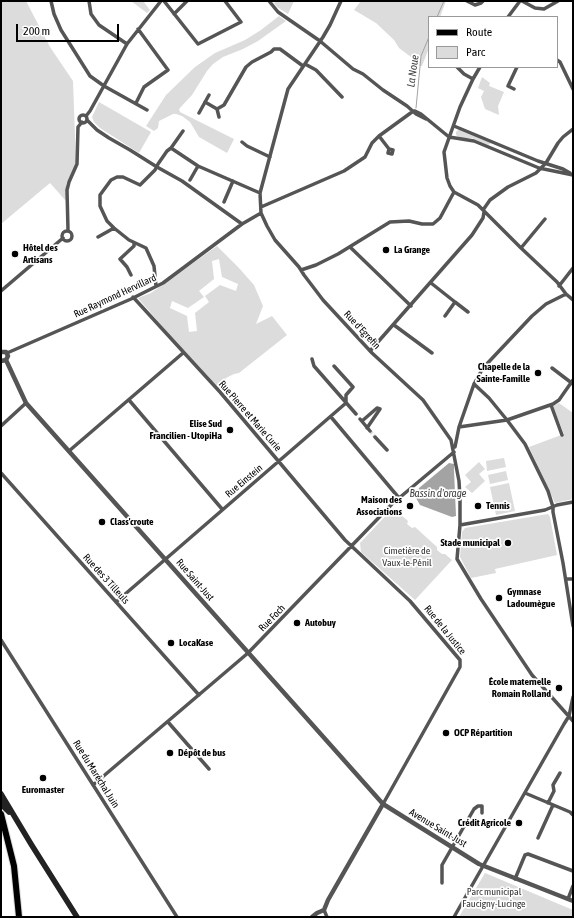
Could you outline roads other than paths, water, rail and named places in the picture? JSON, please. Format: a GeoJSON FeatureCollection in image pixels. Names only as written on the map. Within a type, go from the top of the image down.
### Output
{"type":"FeatureCollection","features":[{"type":"Feature","properties":{"kind":"main road"},"geometry":{"type":"LineString","coordinates":[[1,794],[77,917]]}},
{"type":"Feature","properties":{"kind":"main road"},"geometry":{"type":"LineString","coordinates":[[1,804],[6,808],[31,844]]}},
{"type":"Feature","properties":{"kind":"main road"},"geometry":{"type":"LineString","coordinates":[[1,814],[14,866],[20,917]]}},
{"type":"Feature","properties":{"kind":"street"},"geometry":{"type":"LineString","coordinates":[[51,1],[54,14],[61,30],[90,76],[104,86],[148,110]]}},
{"type":"Feature","properties":{"kind":"street"},"geometry":{"type":"LineString","coordinates":[[89,1],[91,14],[98,25],[127,44]]}},
{"type":"Feature","properties":{"kind":"street"},"geometry":{"type":"LineString","coordinates":[[82,122],[79,120],[80,117],[82,115],[86,116],[90,111],[127,44],[160,1]]}},
{"type":"Feature","properties":{"kind":"street"},"geometry":{"type":"LineString","coordinates":[[164,1],[198,44],[241,22],[225,1]]}},
{"type":"Feature","properties":{"kind":"street"},"geometry":{"type":"LineString","coordinates":[[174,14],[187,1]]}},
{"type":"Feature","properties":{"kind":"street"},"geometry":{"type":"LineString","coordinates":[[269,1],[278,12],[320,42],[353,69],[363,74],[407,106],[412,112],[426,119],[449,137],[474,141],[541,168],[573,175]]}},
{"type":"Feature","properties":{"kind":"street"},"geometry":{"type":"LineString","coordinates":[[261,213],[260,193],[288,89],[320,42],[341,1]]}},
{"type":"Feature","properties":{"kind":"street"},"geometry":{"type":"LineString","coordinates":[[467,1],[475,5],[481,3],[482,1]]}},
{"type":"Feature","properties":{"kind":"street"},"geometry":{"type":"LineString","coordinates":[[509,16],[521,1],[535,8],[544,9],[558,1]]}},
{"type":"Feature","properties":{"kind":"street"},"geometry":{"type":"LineString","coordinates":[[136,103],[144,87],[168,70],[138,29]]}},
{"type":"Feature","properties":{"kind":"street"},"geometry":{"type":"LineString","coordinates":[[217,109],[224,105],[246,68],[252,62],[274,49],[280,49],[304,65],[316,70],[342,97]]}},
{"type":"Feature","properties":{"kind":"street"},"geometry":{"type":"LineString","coordinates":[[558,61],[573,89]]}},
{"type":"Feature","properties":{"kind":"street"},"geometry":{"type":"LineString","coordinates":[[459,68],[464,74],[472,79]]}},
{"type":"Feature","properties":{"kind":"street"},"geometry":{"type":"LineString","coordinates":[[479,68],[472,79],[460,107],[449,137],[444,157],[447,178],[450,186],[454,192],[478,205],[573,300]]}},
{"type":"Feature","properties":{"kind":"street"},"geometry":{"type":"LineString","coordinates":[[514,89],[508,86],[517,68]]}},
{"type":"Feature","properties":{"kind":"street"},"geometry":{"type":"LineString","coordinates":[[199,113],[209,95]]}},
{"type":"Feature","properties":{"kind":"street"},"geometry":{"type":"LineString","coordinates":[[205,102],[217,109],[219,117]]}},
{"type":"Feature","properties":{"kind":"street"},"geometry":{"type":"LineString","coordinates":[[261,207],[344,171],[365,157],[372,143],[379,136],[412,112]]}},
{"type":"Feature","properties":{"kind":"street"},"geometry":{"type":"LineString","coordinates":[[86,116],[87,120],[108,138],[182,181],[242,224]]}},
{"type":"Feature","properties":{"kind":"street"},"geometry":{"type":"LineString","coordinates":[[63,238],[68,240],[71,239],[72,234],[68,230],[67,190],[77,164],[78,127],[82,122],[87,120]]}},
{"type":"Feature","properties":{"kind":"street"},"geometry":{"type":"LineString","coordinates":[[454,126],[538,161],[564,169],[573,175]]}},
{"type":"Feature","properties":{"kind":"street"},"geometry":{"type":"LineString","coordinates":[[370,351],[472,235],[483,218],[486,203],[508,187],[534,175],[546,163],[563,137],[573,129]]}},
{"type":"Feature","properties":{"kind":"street"},"geometry":{"type":"LineString","coordinates":[[156,286],[154,266],[149,252],[143,246],[129,240],[114,228],[107,220],[100,206],[100,195],[111,180],[120,176],[140,185],[155,170],[167,151],[171,148],[183,131]]}},
{"type":"Feature","properties":{"kind":"street"},"geometry":{"type":"LineString","coordinates":[[379,136],[389,149]]}},
{"type":"Feature","properties":{"kind":"street"},"geometry":{"type":"LineString","coordinates":[[242,142],[247,146],[270,156]]}},
{"type":"Feature","properties":{"kind":"street"},"geometry":{"type":"LineString","coordinates":[[171,148],[198,166],[260,193]]}},
{"type":"Feature","properties":{"kind":"street"},"geometry":{"type":"LineString","coordinates":[[190,180],[198,166]]}},
{"type":"Feature","properties":{"kind":"street"},"geometry":{"type":"LineString","coordinates":[[224,202],[233,181]]}},
{"type":"Feature","properties":{"kind":"street"},"geometry":{"type":"LineString","coordinates":[[301,270],[316,265],[350,247],[390,222],[409,221],[422,224],[433,224],[440,218],[454,192]]}},
{"type":"Feature","properties":{"kind":"street","name":"Rue Raymond Hervillard"},"geometry":{"type":"LineString","coordinates":[[7,353],[156,286],[176,274],[242,224],[261,213]]}},
{"type":"Feature","properties":{"kind":"street","name":"Rue d'Egrefin"},"geometry":{"type":"LineString","coordinates":[[261,213],[275,240],[301,270],[323,300],[370,351],[423,400],[451,440],[454,452]]}},
{"type":"Feature","properties":{"kind":"street"},"geometry":{"type":"LineString","coordinates":[[520,248],[544,219]]}},
{"type":"Feature","properties":{"kind":"street"},"geometry":{"type":"LineString","coordinates":[[98,237],[114,228]]}},
{"type":"Feature","properties":{"kind":"street"},"geometry":{"type":"LineString","coordinates":[[1,291],[63,238],[63,233],[68,230]]}},
{"type":"Feature","properties":{"kind":"street"},"geometry":{"type":"LineString","coordinates":[[131,275],[127,267],[120,259],[134,246],[134,243]]}},
{"type":"Feature","properties":{"kind":"street"},"geometry":{"type":"LineString","coordinates":[[350,247],[411,306]]}},
{"type":"Feature","properties":{"kind":"street"},"geometry":{"type":"LineString","coordinates":[[559,286],[573,268]]}},
{"type":"Feature","properties":{"kind":"street"},"geometry":{"type":"LineString","coordinates":[[431,283],[468,312]]}},
{"type":"Feature","properties":{"kind":"street"},"geometry":{"type":"LineString","coordinates":[[566,294],[546,304],[532,316],[485,365],[474,384],[459,427],[454,452],[459,481],[460,525],[457,559],[483,603],[532,675],[573,721]]}},
{"type":"Feature","properties":{"kind":"street","name":"Rue Pierre et Marie Curie"},"geometry":{"type":"LineString","coordinates":[[133,297],[220,392],[352,546]]}},
{"type":"Feature","properties":{"kind":"street"},"geometry":{"type":"LineString","coordinates":[[445,316],[455,302]]}},
{"type":"Feature","properties":{"kind":"street"},"geometry":{"type":"LineString","coordinates":[[394,325],[432,353]]}},
{"type":"Feature","properties":{"kind":"street"},"geometry":{"type":"LineString","coordinates":[[1,352],[7,353],[8,358],[4,361]]}},
{"type":"Feature","properties":{"kind":"street"},"geometry":{"type":"LineString","coordinates":[[69,452],[184,353]]}},
{"type":"Feature","properties":{"kind":"street"},"geometry":{"type":"LineString","coordinates":[[312,359],[314,366],[356,414]]}},
{"type":"Feature","properties":{"kind":"street","name":"Rue Saint-Just"},"geometry":{"type":"LineString","coordinates":[[4,361],[26,403],[383,804]]}},
{"type":"Feature","properties":{"kind":"street","name":"Rue Einstein"},"geometry":{"type":"LineString","coordinates":[[116,602],[346,403],[346,395],[354,387],[334,366]]}},
{"type":"Feature","properties":{"kind":"street"},"geometry":{"type":"LineString","coordinates":[[459,427],[507,420],[556,403],[572,382],[552,368]]}},
{"type":"Feature","properties":{"kind":"street"},"geometry":{"type":"LineString","coordinates":[[474,384],[489,398],[525,444],[548,491],[553,507],[573,626]]}},
{"type":"Feature","properties":{"kind":"street"},"geometry":{"type":"LineString","coordinates":[[129,400],[222,509]]}},
{"type":"Feature","properties":{"kind":"street"},"geometry":{"type":"LineString","coordinates":[[1,426],[26,403]]}},
{"type":"Feature","properties":{"kind":"street"},"geometry":{"type":"LineString","coordinates":[[551,405],[562,436]]}},
{"type":"Feature","properties":{"kind":"street"},"geometry":{"type":"LineString","coordinates":[[377,408],[380,409],[369,429],[361,420],[377,408]]}},
{"type":"Feature","properties":{"kind":"street"},"geometry":{"type":"LineString","coordinates":[[331,417],[399,498]]}},
{"type":"Feature","properties":{"kind":"street"},"geometry":{"type":"LineString","coordinates":[[375,437],[387,450]]}},
{"type":"Feature","properties":{"kind":"street","name":"Rue Foch"},"geometry":{"type":"LineString","coordinates":[[93,785],[248,653],[399,498],[454,452]]}},
{"type":"Feature","properties":{"kind":"street","name":"Rue des 3 Tilleuls"},"geometry":{"type":"LineString","coordinates":[[1,473],[199,695]]}},
{"type":"Feature","properties":{"kind":"street"},"geometry":{"type":"LineString","coordinates":[[460,525],[536,512],[573,502]]}},
{"type":"Feature","properties":{"kind":"street","name":"Rue de la Justice"},"geometry":{"type":"LineString","coordinates":[[352,546],[410,601],[456,654],[461,662],[460,667],[383,804]]}},
{"type":"Feature","properties":{"kind":"street"},"geometry":{"type":"LineString","coordinates":[[566,579],[573,578]]}},
{"type":"Feature","properties":{"kind":"street","name":"Rue du Maréchal Juin"},"geometry":{"type":"LineString","coordinates":[[1,640],[177,917]]}},
{"type":"Feature","properties":{"kind":"street"},"geometry":{"type":"LineString","coordinates":[[454,917],[569,716],[573,697]]}},
{"type":"Feature","properties":{"kind":"street"},"geometry":{"type":"LineString","coordinates":[[168,722],[209,769]]}},
{"type":"Feature","properties":{"kind":"street"},"geometry":{"type":"LineString","coordinates":[[548,803],[554,792],[553,785],[560,773]]}},
{"type":"Feature","properties":{"kind":"street"},"geometry":{"type":"LineString","coordinates":[[525,793],[570,812],[573,815]]}},
{"type":"Feature","properties":{"kind":"street"},"geometry":{"type":"LineString","coordinates":[[327,917],[324,910],[328,900],[383,804]]}},
{"type":"Feature","properties":{"kind":"street","name":"Avenue Saint-Just"},"geometry":{"type":"LineString","coordinates":[[383,804],[483,866],[573,901]]}},
{"type":"Feature","properties":{"kind":"street"},"geometry":{"type":"LineString","coordinates":[[538,838],[553,805]]}},
{"type":"Feature","properties":{"kind":"street"},"geometry":{"type":"LineString","coordinates":[[442,884],[442,865],[452,847],[474,810],[478,806],[482,806],[482,813]]}},
{"type":"Feature","properties":{"kind":"street"},"geometry":{"type":"LineString","coordinates":[[515,879],[525,855],[528,854],[573,871]]}},
{"type":"Feature","properties":{"kind":"street"},"geometry":{"type":"LineString","coordinates":[[568,899],[573,886]]}},
{"type":"Feature","properties":{"kind":"street"},"geometry":{"type":"LineString","coordinates":[[312,917],[324,910]]}},
{"type":"Feature","properties":{"kind":"water","name":"Bassin d'orage"},"geometry":{"type":"Polygon","coordinates":[[[449,463],[454,464],[456,516],[452,517],[420,505],[416,498],[419,488],[449,463]]]}},
{"type":"Feature","properties":{"kind":"waterway","name":"La Noue"},"geometry":{"type":"LineString","coordinates":[[437,16],[444,1]]}},
{"type":"Feature","properties":{"kind":"waterway","name":"La Noue"},"geometry":{"type":"LineString","coordinates":[[416,108],[421,56],[428,39]]}},
{"type":"Feature","properties":{"kind":"tunnel"},"geometry":{"type":"LineString","coordinates":[[370,431],[375,437]]}},
{"type":"Feature","properties":{"kind":"place","name":"La Grange"},"geometry":{"type":"Point","coordinates":[386,250]}},
{"type":"Feature","properties":{"kind":"place","name":"Hôtel des Artisans"},"geometry":{"type":"Point","coordinates":[15,254]}},
{"type":"Feature","properties":{"kind":"place","name":"Chapelle de la Sainte-Famille"},"geometry":{"type":"Point","coordinates":[538,373]}},
{"type":"Feature","properties":{"kind":"place","name":"Elise Sud Francilien - UtopiHa"},"geometry":{"type":"Point","coordinates":[230,430]}},
{"type":"Feature","properties":{"kind":"place","name":"Maison des Associations"},"geometry":{"type":"Point","coordinates":[410,506]}},
{"type":"Feature","properties":{"kind":"place","name":"Tennis"},"geometry":{"type":"Point","coordinates":[478,506]}},
{"type":"Feature","properties":{"kind":"place","name":"Class'croute"},"geometry":{"type":"Point","coordinates":[102,522]}},
{"type":"Feature","properties":{"kind":"place","name":"Stade municipal"},"geometry":{"type":"Point","coordinates":[508,543]}},
{"type":"Feature","properties":{"kind":"place","name":"Gymnase Ladoumègue"},"geometry":{"type":"Point","coordinates":[499,598]}},
{"type":"Feature","properties":{"kind":"place","name":"Autobuy"},"geometry":{"type":"Point","coordinates":[297,623]}},
{"type":"Feature","properties":{"kind":"place","name":"LocaKase"},"geometry":{"type":"Point","coordinates":[171,643]}},
{"type":"Feature","properties":{"kind":"place","name":"École maternelle Romain Rolland"},"geometry":{"type":"Point","coordinates":[559,688]}},
{"type":"Feature","properties":{"kind":"place","name":"OCP Répartition"},"geometry":{"type":"Point","coordinates":[446,733]}},
{"type":"Feature","properties":{"kind":"place","name":"Dépôt de bus"},"geometry":{"type":"Point","coordinates":[170,753]}},
{"type":"Feature","properties":{"kind":"place","name":"Euromaster"},"geometry":{"type":"Point","coordinates":[43,778]}},
{"type":"Feature","properties":{"kind":"place","name":"Crédit Agricole"},"geometry":{"type":"Point","coordinates":[519,823]}},
{"type":"Feature","properties":{"kind":"park label","name":"Cimetière de Vaux-le-Pénil"},"geometry":{"type":"Point","coordinates":[407,556]}},
{"type":"Feature","properties":{"kind":"park label","name":"Parc municipal Faucigny-Lucinge"},"geometry":{"type":"Point","coordinates":[494,898]}}]}
